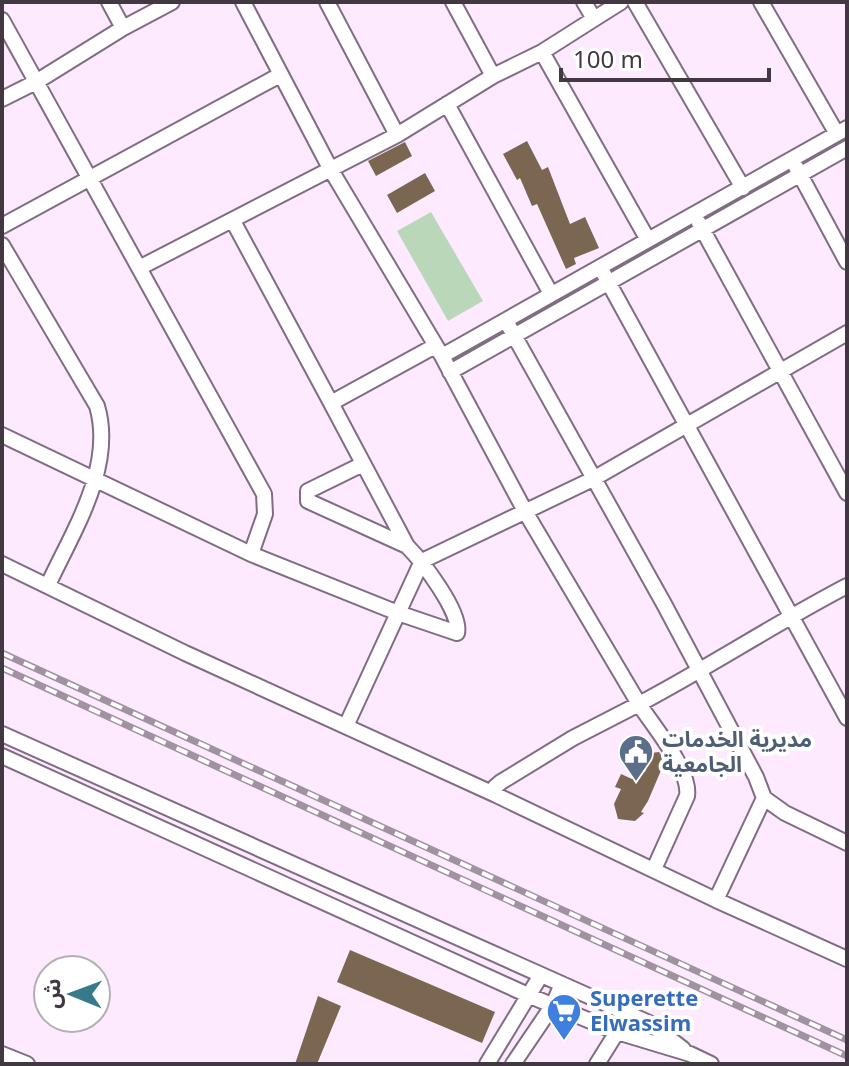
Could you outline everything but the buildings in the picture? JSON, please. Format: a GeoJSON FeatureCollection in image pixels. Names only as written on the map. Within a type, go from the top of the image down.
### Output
{"type":"FeatureCollection","features":[{"type":"Feature","properties":{"kind":"street"},"geometry":{"type":"LineString","coordinates":[[109,2],[123,28]]}},
{"type":"Feature","properties":{"kind":"street"},"geometry":{"type":"LineString","coordinates":[[2,99],[172,2]]}},
{"type":"Feature","properties":{"kind":"street"},"geometry":{"type":"LineString","coordinates":[[243,2],[331,170],[439,351],[526,513],[683,773],[688,787],[687,796],[654,869]]}},
{"type":"Feature","properties":{"kind":"street"},"geometry":{"type":"LineString","coordinates":[[327,2],[397,135]]}},
{"type":"Feature","properties":{"kind":"street"},"geometry":{"type":"LineString","coordinates":[[453,2],[493,76]]}},
{"type":"Feature","properties":{"kind":"street"},"geometry":{"type":"LineString","coordinates":[[584,2],[594,19]]}},
{"type":"Feature","properties":{"kind":"street"},"geometry":{"type":"LineString","coordinates":[[139,268],[397,135],[493,76],[542,52],[621,2]]}},
{"type":"Feature","properties":{"kind":"street"},"geometry":{"type":"LineString","coordinates":[[635,2],[743,188]]}},
{"type":"Feature","properties":{"kind":"street"},"geometry":{"type":"LineString","coordinates":[[450,372],[704,231],[796,168],[842,131],[761,2]]}},
{"type":"Feature","properties":{"kind":"street"},"geometry":{"type":"LineString","coordinates":[[2,20],[264,494],[265,514],[251,554]]}},
{"type":"Feature","properties":{"kind":"street"},"geometry":{"type":"LineString","coordinates":[[542,52],[648,240]]}},
{"type":"Feature","properties":{"kind":"street"},"geometry":{"type":"LineString","coordinates":[[2,226],[280,75]]}},
{"type":"Feature","properties":{"kind":"street"},"geometry":{"type":"LineString","coordinates":[[447,104],[551,294]]}},
{"type":"Feature","properties":{"kind":"street"},"geometry":{"type":"LineString","coordinates":[[331,403],[506,321],[743,188],[847,148]]}},
{"type":"Feature","properties":{"kind":"street"},"geometry":{"type":"LineString","coordinates":[[796,168],[847,262]]}},
{"type":"Feature","properties":{"kind":"street"},"geometry":{"type":"LineString","coordinates":[[694,214],[847,493]]}},
{"type":"Feature","properties":{"kind":"street"},"geometry":{"type":"LineString","coordinates":[[2,435],[251,554],[450,633],[457,633],[457,620],[422,561],[407,546],[233,221]]}},
{"type":"Feature","properties":{"kind":"street"},"geometry":{"type":"LineString","coordinates":[[2,245],[97,406],[102,431],[95,482],[48,585]]}},
{"type":"Feature","properties":{"kind":"street"},"geometry":{"type":"LineString","coordinates":[[600,267],[847,718]]}},
{"type":"Feature","properties":{"kind":"street"},"geometry":{"type":"LineString","coordinates":[[506,321],[756,777],[764,798],[785,813],[847,843]]}},
{"type":"Feature","properties":{"kind":"street"},"geometry":{"type":"LineString","coordinates":[[346,726],[422,561],[593,479],[847,333]]}},
{"type":"Feature","properties":{"kind":"street"},"geometry":{"type":"LineString","coordinates":[[363,464],[308,491],[308,501],[407,546]]}},
{"type":"Feature","properties":{"kind":"street"},"geometry":{"type":"LineString","coordinates":[[2,564],[185,653],[847,959]]}},
{"type":"Feature","properties":{"kind":"street"},"geometry":{"type":"LineString","coordinates":[[494,794],[495,787],[501,782],[573,738],[699,672],[847,586]]}},
{"type":"Feature","properties":{"kind":"street"},"geometry":{"type":"LineString","coordinates":[[2,734],[649,1023],[690,1054]]}},
{"type":"Feature","properties":{"kind":"street"},"geometry":{"type":"LineString","coordinates":[[2,756],[530,996],[617,1032],[690,1054],[711,1064]]}},
{"type":"Feature","properties":{"kind":"street"},"geometry":{"type":"LineString","coordinates":[[716,900],[764,798]]}},
{"type":"Feature","properties":{"kind":"street"},"geometry":{"type":"LineString","coordinates":[[487,1064],[541,975]]}},
{"type":"Feature","properties":{"kind":"street"},"geometry":{"type":"LineString","coordinates":[[513,1064],[553,1005],[562,984]]}},
{"type":"Feature","properties":{"kind":"street"},"geometry":{"type":"LineString","coordinates":[[597,1064],[617,1032]]}},
{"type":"Feature","properties":{"kind":"street"},"geometry":{"type":"LineString","coordinates":[[2,1054],[27,1064]]}},
{"type":"Feature","properties":{"kind":"green space"},"geometry":{"type":"Polygon","coordinates":[[[431,212],[483,301],[448,321],[397,231],[431,212]]]}},
{"type":"Feature","properties":{"kind":"railway"},"geometry":{"type":"LineString","coordinates":[[2,653],[847,1040]]}},
{"type":"Feature","properties":{"kind":"railway"},"geometry":{"type":"LineString","coordinates":[[2,668],[847,1056]]}},
{"type":"Feature","properties":{"kind":"place","name":"مديرية الخدمات الجامعية"},"geometry":{"type":"Point","coordinates":[636,783]}},
{"type":"Feature","properties":{"kind":"place","name":"Superette Elwassim"},"geometry":{"type":"Point","coordinates":[564,1042]}}]}
